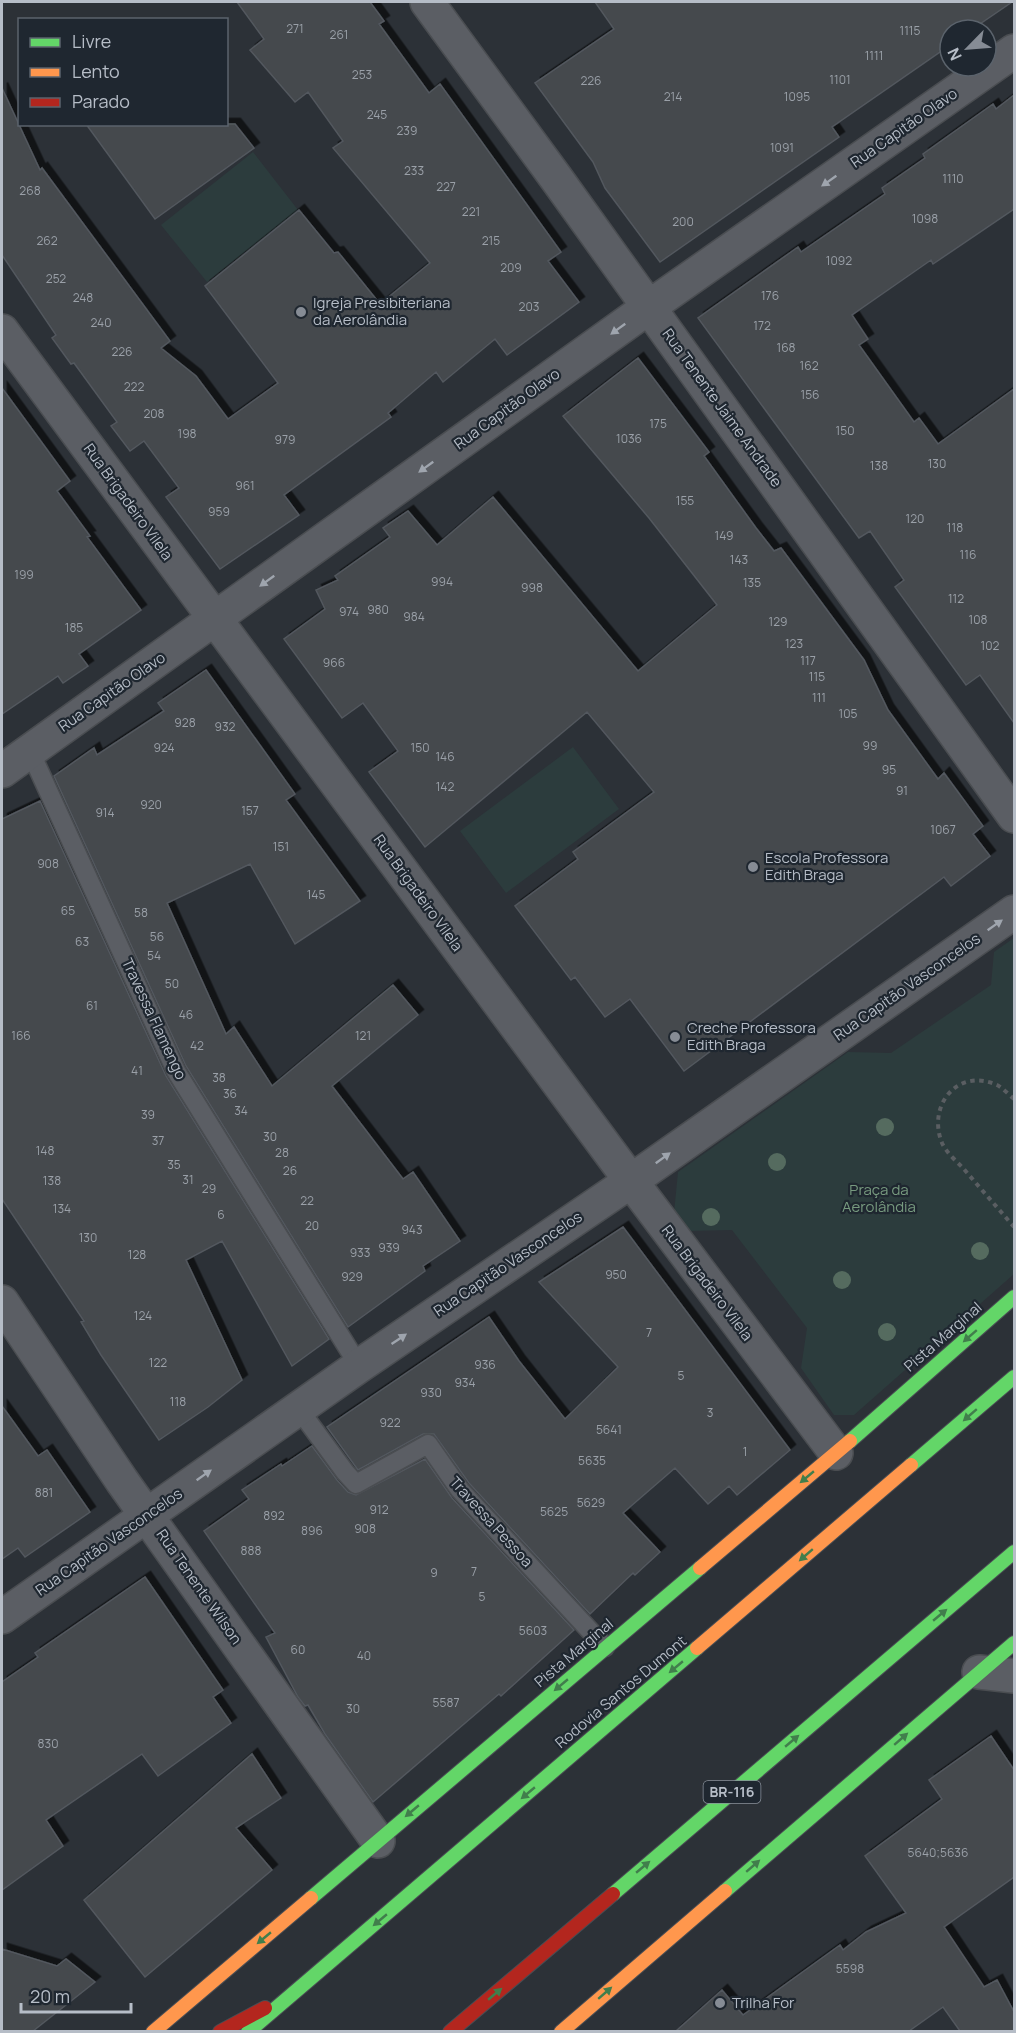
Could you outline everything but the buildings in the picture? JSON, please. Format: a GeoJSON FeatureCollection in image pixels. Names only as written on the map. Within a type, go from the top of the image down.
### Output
{"type":"FeatureCollection","features":[{"type":"Feature","properties":{"kind":"main road","name":"Pista Marginal"},"geometry":{"type":"LineString","coordinates":[[153,2031],[836,1453],[1014,1297]]}},
{"type":"Feature","properties":{"kind":"main road","name":"Rodovia Santos Dumont"},"geometry":{"type":"LineString","coordinates":[[248,2031],[1014,1377]]}},
{"type":"Feature","properties":{"kind":"main road","name":"BR-116"},"geometry":{"type":"LineString","coordinates":[[450,2031],[1014,1552]]}},
{"type":"Feature","properties":{"kind":"main road"},"geometry":{"type":"LineString","coordinates":[[561,2031],[1014,1643]]}},
{"type":"Feature","properties":{"kind":"main road"},"geometry":{"type":"LineString","coordinates":[[220,2031],[296,1992]]}},
{"type":"Feature","properties":{"kind":"street","name":"Rua Tenente Jaime Andrade"},"geometry":{"type":"LineString","coordinates":[[427,2],[1014,816]]}},
{"type":"Feature","properties":{"kind":"street","name":"Rua Capitão Olavo"},"geometry":{"type":"LineString","coordinates":[[2,771],[649,307],[1014,51]]}},
{"type":"Feature","properties":{"kind":"street","name":"Rua Brigadeiro Vilela"},"geometry":{"type":"LineString","coordinates":[[2,331],[631,1181],[836,1453]]}},
{"type":"Feature","properties":{"kind":"street","name":"Rua Capitão Vasconcelos"},"geometry":{"type":"LineString","coordinates":[[2,1617],[298,1408],[631,1181],[1014,912]]}},
{"type":"Feature","properties":{"kind":"street","name":"Rua Tenente Wilson"},"geometry":{"type":"LineString","coordinates":[[2,1302],[122,1480],[378,1841]]}},
{"type":"Feature","properties":{"kind":"street"},"geometry":{"type":"LineString","coordinates":[[979,1672],[1014,1676]]}},
{"type":"Feature","properties":{"kind":"lane","name":"Travessa Flamengo"},"geometry":{"type":"LineString","coordinates":[[30,750],[177,1071],[359,1366]]}},
{"type":"Feature","properties":{"kind":"lane","name":"Travessa Pessoa"},"geometry":{"type":"LineString","coordinates":[[298,1408],[356,1484],[428,1444],[460,1490],[606,1647]]}},
{"type":"Feature","properties":{"kind":"path"},"geometry":{"type":"LineString","coordinates":[[1014,1100],[998,1085],[978,1080],[962,1082],[949,1092],[940,1109],[938,1126],[943,1145],[1014,1227]]}},
{"type":"Feature","properties":{"kind":"green space"},"geometry":{"type":"Polygon","coordinates":[[[253,152],[298,210],[207,282],[161,225],[253,152]]]}},
{"type":"Feature","properties":{"kind":"green space"},"geometry":{"type":"Polygon","coordinates":[[[573,747],[619,809],[506,893],[460,831],[573,747]]]}},
{"type":"Feature","properties":{"kind":"green space","name":"Praça da Aerolândia"},"geometry":{"type":"Polygon","coordinates":[[[1014,938],[1014,1274],[854,1415],[834,1415],[801,1368],[807,1328],[732,1230],[689,1231],[674,1213],[678,1172],[848,1052],[891,1053],[991,985],[994,952],[1014,938]]]}},
{"type":"Feature","properties":{"kind":"traffic: fast"},"geometry":{"type":"LineString","coordinates":[[850,1441],[1014,1297]]}},
{"type":"Feature","properties":{"kind":"traffic: fast"},"geometry":{"type":"LineString","coordinates":[[911,1465],[1014,1377]]}},
{"type":"Feature","properties":{"kind":"traffic: fast"},"geometry":{"type":"LineString","coordinates":[[613,1894],[1014,1552]]}},
{"type":"Feature","properties":{"kind":"traffic: fast"},"geometry":{"type":"LineString","coordinates":[[311,1898],[700,1568]]}},
{"type":"Feature","properties":{"kind":"traffic: fast"},"geometry":{"type":"LineString","coordinates":[[725,1891],[1014,1643]]}},
{"type":"Feature","properties":{"kind":"traffic: fast"},"geometry":{"type":"LineString","coordinates":[[248,2032],[697,1648]]}},
{"type":"Feature","properties":{"kind":"traffic: slow"},"geometry":{"type":"LineString","coordinates":[[700,1568],[850,1441]]}},
{"type":"Feature","properties":{"kind":"traffic: slow"},"geometry":{"type":"LineString","coordinates":[[697,1648],[911,1465]]}},
{"type":"Feature","properties":{"kind":"traffic: slow"},"geometry":{"type":"LineString","coordinates":[[561,2032],[725,1891]]}},
{"type":"Feature","properties":{"kind":"traffic: slow"},"geometry":{"type":"LineString","coordinates":[[153,2032],[311,1898]]}},
{"type":"Feature","properties":{"kind":"traffic: jam"},"geometry":{"type":"LineString","coordinates":[[450,2032],[613,1894]]}},
{"type":"Feature","properties":{"kind":"traffic: jam"},"geometry":{"type":"LineString","coordinates":[[220,2032],[265,2008]]}},
{"type":"Feature","properties":{"kind":"place","name":"Igreja Presibiteriana da Aerolândia"},"geometry":{"type":"Point","coordinates":[301,312]}},
{"type":"Feature","properties":{"kind":"place","name":"Escola Professora Edith Braga"},"geometry":{"type":"Point","coordinates":[753,867]}},
{"type":"Feature","properties":{"kind":"place","name":"Creche Professora Edith Braga"},"geometry":{"type":"Point","coordinates":[675,1037]}},
{"type":"Feature","properties":{"kind":"place","name":"Trilha For"},"geometry":{"type":"Point","coordinates":[720,2003]}}]}
